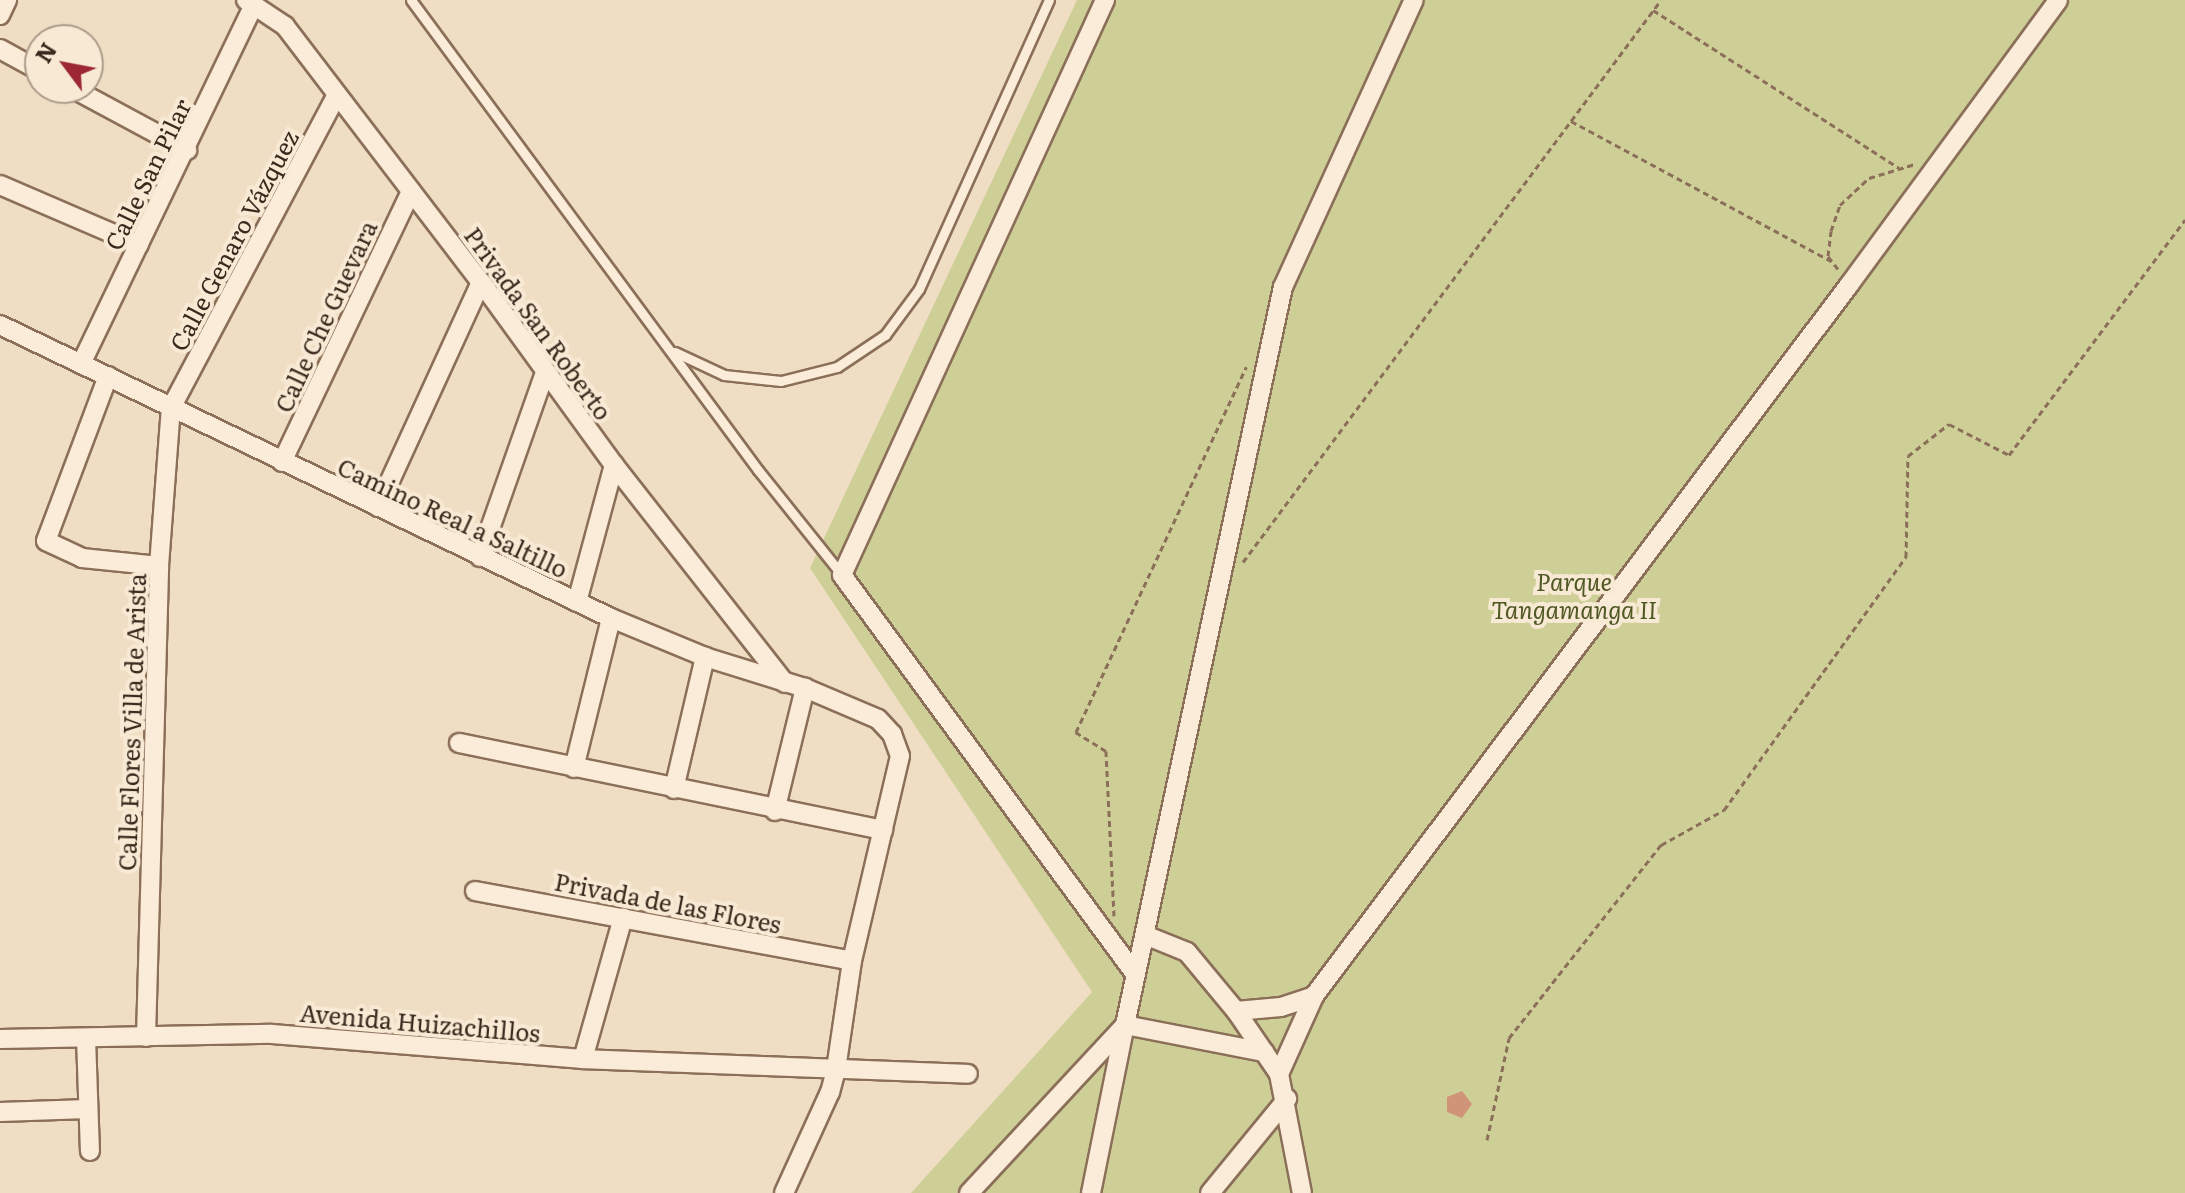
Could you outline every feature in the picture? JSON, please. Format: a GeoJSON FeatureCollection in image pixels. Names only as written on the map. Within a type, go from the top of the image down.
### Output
{"type":"FeatureCollection","features":[{"type":"Feature","properties":{"kind":"street"},"geometry":{"type":"LineString","coordinates":[[0,15],[7,0]]}},
{"type":"Feature","properties":{"kind":"street"},"geometry":{"type":"LineString","coordinates":[[1105,0],[842,575],[1136,975]]}},
{"type":"Feature","properties":{"kind":"street"},"geometry":{"type":"LineString","coordinates":[[1091,1193],[1283,287],[1414,0]]}},
{"type":"Feature","properties":{"kind":"street"},"geometry":{"type":"LineString","coordinates":[[1279,1074],[1314,996],[1849,285],[2058,0]]}},
{"type":"Feature","properties":{"kind":"street","name":"Privada San Roberto"},"geometry":{"type":"LineString","coordinates":[[250,2],[285,26],[481,282],[614,465],[785,683]]}},
{"type":"Feature","properties":{"kind":"street","name":"Calle San Pilar"},"geometry":{"type":"LineString","coordinates":[[81,364],[187,150],[250,2]]}},
{"type":"Feature","properties":{"kind":"street"},"geometry":{"type":"LineString","coordinates":[[0,49],[24,62]]}},
{"type":"Feature","properties":{"kind":"street","name":"Calle Genaro Vázquez"},"geometry":{"type":"LineString","coordinates":[[171,408],[337,95]]}},
{"type":"Feature","properties":{"kind":"street"},"geometry":{"type":"LineString","coordinates":[[102,104],[187,150]]}},
{"type":"Feature","properties":{"kind":"street"},"geometry":{"type":"LineString","coordinates":[[0,185],[139,245]]}},
{"type":"Feature","properties":{"kind":"street","name":"Calle Che Guevara"},"geometry":{"type":"LineString","coordinates":[[282,462],[411,191]]}},
{"type":"Feature","properties":{"kind":"street"},"geometry":{"type":"LineString","coordinates":[[378,507],[481,282]]}},
{"type":"Feature","properties":{"kind":"street","name":"Camino Real a Saltillo"},"geometry":{"type":"LineString","coordinates":[[0,325],[611,618],[705,657],[805,688],[878,719],[892,734],[900,756],[883,830]]}},
{"type":"Feature","properties":{"kind":"street"},"geometry":{"type":"LineString","coordinates":[[480,557],[545,372]]}},
{"type":"Feature","properties":{"kind":"street"},"geometry":{"type":"LineString","coordinates":[[108,376],[46,541],[82,558],[159,566]]}},
{"type":"Feature","properties":{"kind":"street","name":"Calle Flores Villa de Arista"},"geometry":{"type":"LineString","coordinates":[[146,1037],[159,566],[171,408]]}},
{"type":"Feature","properties":{"kind":"street"},"geometry":{"type":"LineString","coordinates":[[577,602],[614,465]]}},
{"type":"Feature","properties":{"kind":"street"},"geometry":{"type":"LineString","coordinates":[[574,768],[611,618]]}},
{"type":"Feature","properties":{"kind":"street"},"geometry":{"type":"LineString","coordinates":[[674,789],[705,657]]}},
{"type":"Feature","properties":{"kind":"street"},"geometry":{"type":"LineString","coordinates":[[775,811],[805,688]]}},
{"type":"Feature","properties":{"kind":"street"},"geometry":{"type":"LineString","coordinates":[[459,743],[775,811],[883,830],[852,961],[836,1070],[830,1092],[784,1193]]}},
{"type":"Feature","properties":{"kind":"street","name":"Privada de las Flores"},"geometry":{"type":"LineString","coordinates":[[475,891],[852,961]]}},
{"type":"Feature","properties":{"kind":"street"},"geometry":{"type":"LineString","coordinates":[[583,1059],[623,918]]}},
{"type":"Feature","properties":{"kind":"street"},"geometry":{"type":"LineString","coordinates":[[1145,935],[1187,952],[1236,1011],[1279,1074],[1287,1099],[1302,1193]]}},
{"type":"Feature","properties":{"kind":"street"},"geometry":{"type":"LineString","coordinates":[[1236,1011],[1281,1007],[1314,996]]}},
{"type":"Feature","properties":{"kind":"street"},"geometry":{"type":"LineString","coordinates":[[1125,1025],[1264,1052]]}},
{"type":"Feature","properties":{"kind":"street"},"geometry":{"type":"LineString","coordinates":[[969,1193],[1125,1025]]}},
{"type":"Feature","properties":{"kind":"street","name":"Avenida Huizachillos"},"geometry":{"type":"LineString","coordinates":[[0,1039],[272,1034],[583,1059],[968,1074]]}},
{"type":"Feature","properties":{"kind":"street"},"geometry":{"type":"LineString","coordinates":[[86,1038],[90,1151]]}},
{"type":"Feature","properties":{"kind":"street"},"geometry":{"type":"LineString","coordinates":[[1210,1193],[1287,1099]]}},
{"type":"Feature","properties":{"kind":"street"},"geometry":{"type":"LineString","coordinates":[[0,1112],[88,1109]]}},
{"type":"Feature","properties":{"kind":"lane"},"geometry":{"type":"LineString","coordinates":[[411,0],[758,470],[842,575]]}},
{"type":"Feature","properties":{"kind":"lane"},"geometry":{"type":"LineString","coordinates":[[672,350],[724,375],[781,381],[837,367],[885,335],[919,289],[1048,1]]}},
{"type":"Feature","properties":{"kind":"path"},"geometry":{"type":"LineString","coordinates":[[1236,572],[1661,0]]}},
{"type":"Feature","properties":{"kind":"path"},"geometry":{"type":"LineString","coordinates":[[1653,10],[1899,168]]}},
{"type":"Feature","properties":{"kind":"path"},"geometry":{"type":"LineString","coordinates":[[1571,121],[1833,262]]}},
{"type":"Feature","properties":{"kind":"path"},"geometry":{"type":"LineString","coordinates":[[1849,285],[1828,256],[1831,231],[1840,205],[1869,178],[1942,159]]}},
{"type":"Feature","properties":{"kind":"path"},"geometry":{"type":"LineString","coordinates":[[1487,1140],[1509,1038],[1661,845],[1724,810],[1906,557],[1908,456],[1949,424],[2009,455],[2185,220]]}},
{"type":"Feature","properties":{"kind":"path"},"geometry":{"type":"LineString","coordinates":[[1115,918],[1106,751],[1076,732],[1250,359]]}},
{"type":"Feature","properties":{"kind":"green space","name":"Parque Tangamanga II"},"geometry":{"type":"Polygon","coordinates":[[[1077,0],[2185,0],[2185,1193],[911,1193],[1092,992],[810,568],[1077,0]]]}},
{"type":"Feature","properties":{"kind":"building"},"geometry":{"type":"Polygon","coordinates":[[[1462,1091],[1472,1104],[1462,1118],[1447,1112],[1447,1097],[1462,1091]]]}}]}
